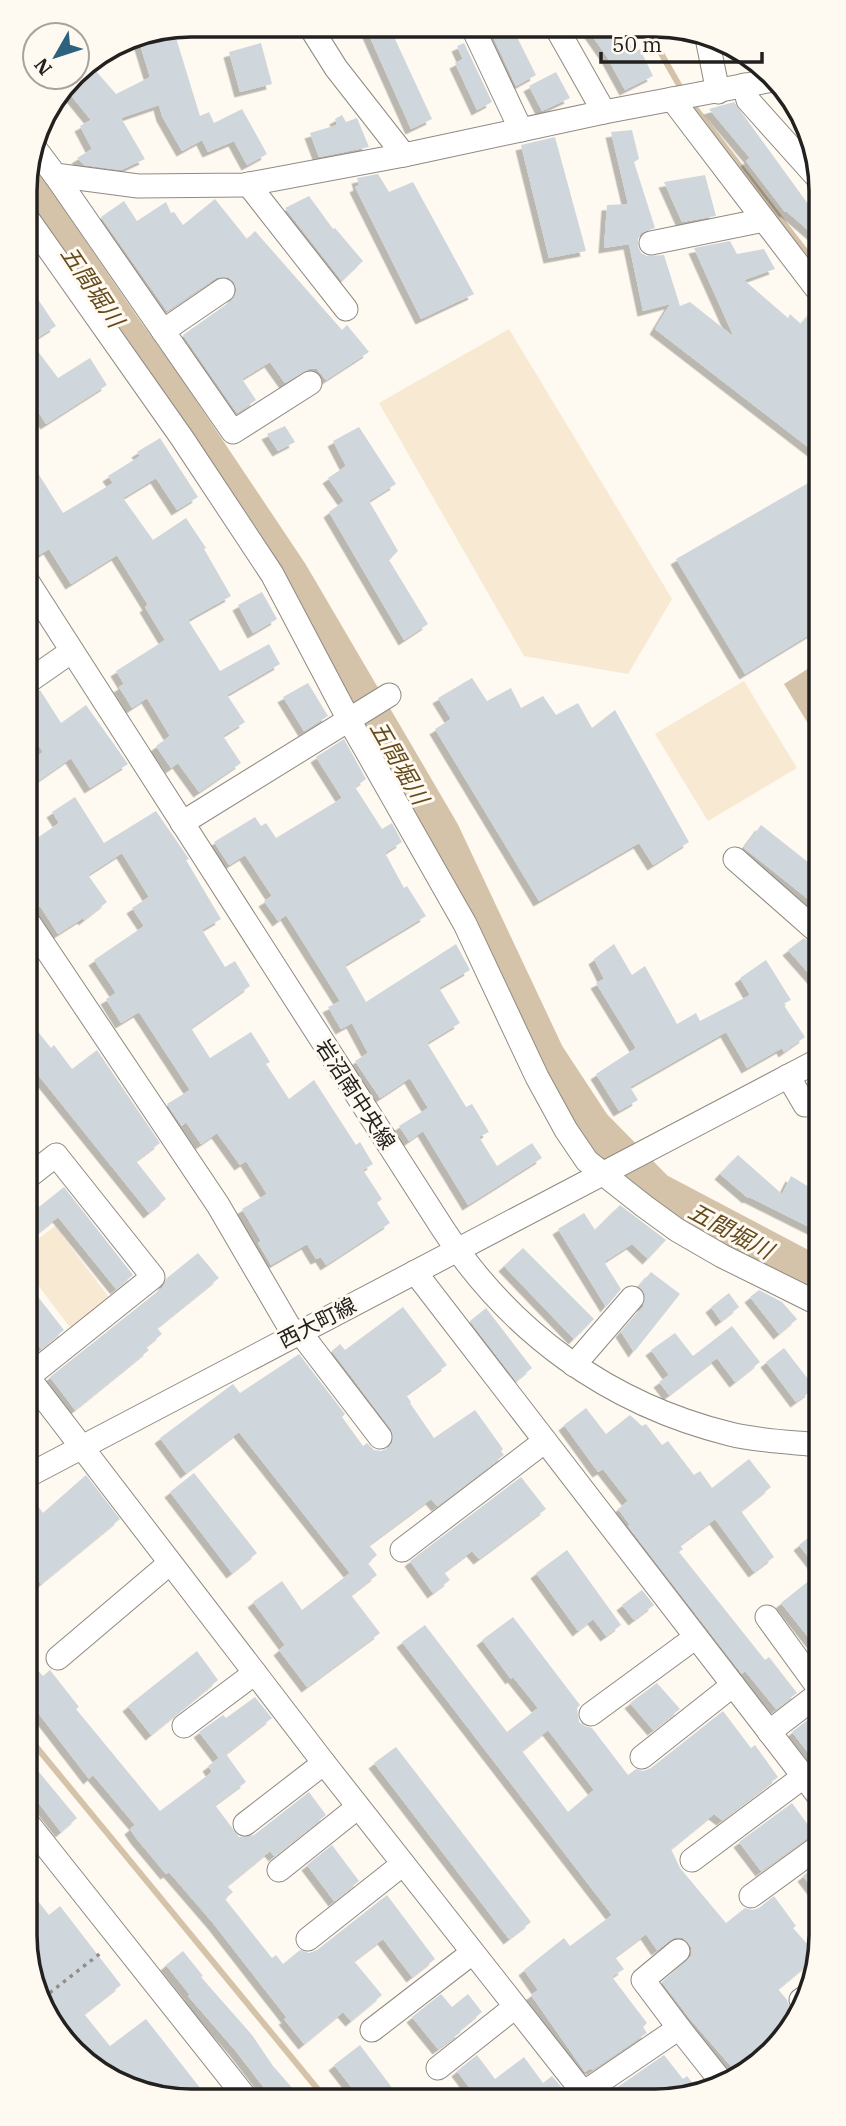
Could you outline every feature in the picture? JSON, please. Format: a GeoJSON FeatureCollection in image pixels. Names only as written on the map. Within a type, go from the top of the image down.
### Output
{"type":"FeatureCollection","features":[{"type":"Feature","properties":{"kind":"street"},"geometry":{"type":"LineString","coordinates":[[323,37],[336,68],[404,155]]}},
{"type":"Feature","properties":{"kind":"street"},"geometry":{"type":"LineString","coordinates":[[477,37],[521,130]]}},
{"type":"Feature","properties":{"kind":"street"},"geometry":{"type":"LineString","coordinates":[[562,37],[604,112]]}},
{"type":"Feature","properties":{"kind":"street"},"geometry":{"type":"LineString","coordinates":[[709,47],[718,92]]}},
{"type":"Feature","properties":{"kind":"street"},"geometry":{"type":"LineString","coordinates":[[55,175],[138,186],[248,184],[764,82]]}},
{"type":"Feature","properties":{"kind":"street"},"geometry":{"type":"LineString","coordinates":[[744,85],[748,100],[807,166]]}},
{"type":"Feature","properties":{"kind":"street"},"geometry":{"type":"LineString","coordinates":[[681,97],[764,220],[809,279]]}},
{"type":"Feature","properties":{"kind":"street"},"geometry":{"type":"LineString","coordinates":[[41,156],[233,432],[310,383]]}},
{"type":"Feature","properties":{"kind":"street"},"geometry":{"type":"LineString","coordinates":[[248,184],[346,309]]}},
{"type":"Feature","properties":{"kind":"street"},"geometry":{"type":"LineString","coordinates":[[651,243],[764,220]]}},
{"type":"Feature","properties":{"kind":"street"},"geometry":{"type":"LineString","coordinates":[[37,232],[182,438],[272,574],[465,924],[542,1088],[584,1156],[677,1230],[722,1256],[809,1299]]}},
{"type":"Feature","properties":{"kind":"street"},"geometry":{"type":"LineString","coordinates":[[163,331],[223,290]]}},
{"type":"Feature","properties":{"kind":"street","name":"岩沼南中央線"},"geometry":{"type":"LineString","coordinates":[[37,596],[456,1250],[490,1292],[534,1336],[574,1365],[620,1392],[671,1415],[731,1434],[809,1444]]}},
{"type":"Feature","properties":{"kind":"street"},"geometry":{"type":"LineString","coordinates":[[37,675],[72,651]]}},
{"type":"Feature","properties":{"kind":"street"},"geometry":{"type":"LineString","coordinates":[[182,823],[389,695]]}},
{"type":"Feature","properties":{"kind":"street"},"geometry":{"type":"LineString","coordinates":[[735,859],[809,924]]}},
{"type":"Feature","properties":{"kind":"street"},"geometry":{"type":"LineString","coordinates":[[37,935],[218,1205],[296,1333],[380,1437]]}},
{"type":"Feature","properties":{"kind":"street"},"geometry":{"type":"LineString","coordinates":[[809,1065],[788,1076],[805,1105],[809,1104]]}},
{"type":"Feature","properties":{"kind":"street","name":"西大町線"},"geometry":{"type":"LineString","coordinates":[[37,1471],[788,1076]]}},
{"type":"Feature","properties":{"kind":"street"},"geometry":{"type":"LineString","coordinates":[[37,1170],[56,1155],[153,1277],[37,1370]]}},
{"type":"Feature","properties":{"kind":"street"},"geometry":{"type":"LineString","coordinates":[[415,1272],[809,1784]]}},
{"type":"Feature","properties":{"kind":"street"},"geometry":{"type":"LineString","coordinates":[[574,1365],[632,1298]]}},
{"type":"Feature","properties":{"kind":"street"},"geometry":{"type":"LineString","coordinates":[[37,1389],[578,2089]]}},
{"type":"Feature","properties":{"kind":"street"},"geometry":{"type":"LineString","coordinates":[[402,1550],[545,1441]]}},
{"type":"Feature","properties":{"kind":"street"},"geometry":{"type":"LineString","coordinates":[[58,1658],[170,1563]]}},
{"type":"Feature","properties":{"kind":"street"},"geometry":{"type":"LineString","coordinates":[[767,1616],[809,1675]]}},
{"type":"Feature","properties":{"kind":"street"},"geometry":{"type":"LineString","coordinates":[[591,1714],[696,1637]]}},
{"type":"Feature","properties":{"kind":"street"},"geometry":{"type":"LineString","coordinates":[[184,1726],[255,1673]]}},
{"type":"Feature","properties":{"kind":"street"},"geometry":{"type":"LineString","coordinates":[[642,1757],[733,1685]]}},
{"type":"Feature","properties":{"kind":"street"},"geometry":{"type":"LineString","coordinates":[[769,1732],[809,1700]]}},
{"type":"Feature","properties":{"kind":"street"},"geometry":{"type":"LineString","coordinates":[[244,1824],[324,1763]]}},
{"type":"Feature","properties":{"kind":"street"},"geometry":{"type":"LineString","coordinates":[[692,1860],[803,1777]]}},
{"type":"Feature","properties":{"kind":"street"},"geometry":{"type":"LineString","coordinates":[[279,1870],[358,1807]]}},
{"type":"Feature","properties":{"kind":"street"},"geometry":{"type":"LineString","coordinates":[[37,1835],[239,2089]]}},
{"type":"Feature","properties":{"kind":"street"},"geometry":{"type":"LineString","coordinates":[[751,1896],[809,1854]]}},
{"type":"Feature","properties":{"kind":"street"},"geometry":{"type":"LineString","coordinates":[[308,1939],[402,1864]]}},
{"type":"Feature","properties":{"kind":"street"},"geometry":{"type":"LineString","coordinates":[[678,1951],[643,1980],[717,2076]]}},
{"type":"Feature","properties":{"kind":"street"},"geometry":{"type":"LineString","coordinates":[[372,2030],[472,1953]]}},
{"type":"Feature","properties":{"kind":"street"},"geometry":{"type":"LineString","coordinates":[[438,2068],[515,2007]]}},
{"type":"Feature","properties":{"kind":"street"},"geometry":{"type":"LineString","coordinates":[[592,2089],[679,2028]]}},
{"type":"Feature","properties":{"kind":"path"},"geometry":{"type":"LineString","coordinates":[[49,1993],[119,1938]]}},
{"type":"Feature","properties":{"kind":"shaded area"},"geometry":{"type":"Polygon","coordinates":[[[509,329],[672,599],[628,674],[524,656],[379,403],[509,329]]]}},
{"type":"Feature","properties":{"kind":"shaded area"},"geometry":{"type":"Polygon","coordinates":[[[809,668],[809,725],[784,684],[809,668]]]}},
{"type":"Feature","properties":{"kind":"shaded area"},"geometry":{"type":"Polygon","coordinates":[[[744,681],[797,768],[708,821],[655,734],[744,681]]]}},
{"type":"Feature","properties":{"kind":"shaded area"},"geometry":{"type":"Polygon","coordinates":[[[55,1226],[111,1300],[72,1330],[37,1284],[37,1240],[55,1226]]]}},
{"type":"Feature","properties":{"kind":"building"},"geometry":{"type":"Polygon","coordinates":[[[370,37],[394,37],[432,119],[411,129],[370,37]]]}},
{"type":"Feature","properties":{"kind":"building"},"geometry":{"type":"Polygon","coordinates":[[[493,37],[517,37],[536,75],[516,86],[493,37]]]}},
{"type":"Feature","properties":{"kind":"building"},"geometry":{"type":"Polygon","coordinates":[[[593,37],[626,37],[634,52],[640,49],[653,76],[625,90],[593,37]]]}},
{"type":"Feature","properties":{"kind":"building"},"geometry":{"type":"Polygon","coordinates":[[[176,38],[200,116],[209,112],[214,123],[242,109],[267,154],[247,165],[234,141],[208,152],[202,140],[182,151],[162,116],[159,105],[121,118],[145,159],[121,170],[84,165],[77,158],[92,149],[80,126],[91,120],[71,95],[74,91],[91,91],[91,74],[95,70],[116,94],[150,77],[140,46],[176,38]]]}},
{"type":"Feature","properties":{"kind":"building"},"geometry":{"type":"Polygon","coordinates":[[[261,43],[272,84],[240,92],[229,52],[261,43]]]}},
{"type":"Feature","properties":{"kind":"building"},"geometry":{"type":"Polygon","coordinates":[[[464,43],[492,102],[477,110],[455,63],[463,59],[457,46],[464,43]]]}},
{"type":"Feature","properties":{"kind":"building"},"geometry":{"type":"Polygon","coordinates":[[[556,72],[570,98],[542,111],[529,86],[556,72]]]}},
{"type":"Feature","properties":{"kind":"building"},"geometry":{"type":"Polygon","coordinates":[[[734,102],[809,205],[809,231],[785,212],[746,161],[750,158],[709,109],[734,102]]]}},
{"type":"Feature","properties":{"kind":"building"},"geometry":{"type":"Polygon","coordinates":[[[342,115],[346,122],[357,118],[369,147],[319,157],[310,133],[337,125],[335,119],[342,115]]]}},
{"type":"Feature","properties":{"kind":"building"},"geometry":{"type":"Polygon","coordinates":[[[632,130],[639,159],[634,162],[655,228],[641,233],[638,246],[641,253],[647,256],[664,255],[680,306],[690,302],[734,337],[694,248],[730,241],[737,254],[764,249],[775,269],[744,280],[788,318],[790,314],[801,324],[809,315],[809,448],[655,329],[670,304],[643,311],[629,244],[604,248],[607,205],[628,204],[611,132],[632,130]]]}},
{"type":"Feature","properties":{"kind":"building"},"geometry":{"type":"Polygon","coordinates":[[[555,137],[586,251],[549,258],[521,145],[555,137]]]}},
{"type":"Feature","properties":{"kind":"building"},"geometry":{"type":"Polygon","coordinates":[[[378,174],[389,192],[413,182],[474,294],[421,319],[355,187],[359,185],[357,178],[378,174]]]}},
{"type":"Feature","properties":{"kind":"building"},"geometry":{"type":"Polygon","coordinates":[[[705,175],[716,216],[682,222],[664,182],[705,175]]]}},
{"type":"Feature","properties":{"kind":"building"},"geometry":{"type":"Polygon","coordinates":[[[309,196],[333,229],[335,228],[363,261],[342,281],[285,208],[309,196]]]}},
{"type":"Feature","properties":{"kind":"building"},"geometry":{"type":"Polygon","coordinates":[[[215,199],[247,239],[255,231],[342,330],[347,325],[369,352],[326,380],[317,369],[309,369],[285,383],[270,362],[242,379],[256,400],[237,413],[183,335],[231,301],[237,290],[234,282],[228,277],[216,278],[167,311],[101,217],[124,201],[137,221],[166,202],[171,213],[174,212],[183,225],[215,199]]]}},
{"type":"Feature","properties":{"kind":"building"},"geometry":{"type":"Polygon","coordinates":[[[37,298],[56,326],[37,338],[37,298]]]}},
{"type":"Feature","properties":{"kind":"building"},"geometry":{"type":"Polygon","coordinates":[[[37,350],[58,378],[90,358],[107,385],[46,424],[37,410],[37,350]]]}},
{"type":"Feature","properties":{"kind":"building"},"geometry":{"type":"Polygon","coordinates":[[[285,426],[295,442],[278,451],[267,434],[285,426]]]}},
{"type":"Feature","properties":{"kind":"building"},"geometry":{"type":"Polygon","coordinates":[[[359,427],[396,484],[369,501],[398,551],[389,560],[428,624],[404,640],[329,512],[344,501],[328,478],[346,466],[333,441],[359,427]]]}},
{"type":"Feature","properties":{"kind":"building"},"geometry":{"type":"Polygon","coordinates":[[[160,438],[198,497],[177,510],[156,478],[123,498],[153,540],[186,518],[206,548],[204,549],[231,596],[188,620],[220,671],[269,644],[280,664],[227,695],[245,722],[223,736],[241,763],[199,792],[178,763],[171,768],[156,746],[170,736],[147,698],[132,708],[119,687],[124,684],[116,671],[165,640],[145,607],[148,605],[117,555],[71,584],[49,549],[39,555],[37,552],[37,472],[63,513],[113,483],[108,476],[140,456],[137,452],[160,438]]]}},
{"type":"Feature","properties":{"kind":"building"},"geometry":{"type":"Polygon","coordinates":[[[809,483],[809,635],[745,674],[676,559],[809,483]]]}},
{"type":"Feature","properties":{"kind":"building"},"geometry":{"type":"Polygon","coordinates":[[[262,592],[277,619],[253,633],[238,605],[262,592]]]}},
{"type":"Feature","properties":{"kind":"building"},"geometry":{"type":"Polygon","coordinates":[[[472,678],[487,701],[511,688],[521,708],[543,696],[556,715],[578,703],[592,728],[615,710],[689,842],[653,865],[639,843],[539,901],[435,729],[451,719],[438,698],[472,678]]]}},
{"type":"Feature","properties":{"kind":"building"},"geometry":{"type":"Polygon","coordinates":[[[308,683],[328,716],[304,731],[283,697],[308,683]]]}},
{"type":"Feature","properties":{"kind":"building"},"geometry":{"type":"Polygon","coordinates":[[[40,690],[61,723],[86,705],[128,764],[90,788],[71,758],[38,781],[37,756],[43,752],[37,743],[37,692],[40,690]]]}},
{"type":"Feature","properties":{"kind":"building"},"geometry":{"type":"Polygon","coordinates":[[[344,739],[366,779],[355,787],[382,829],[392,823],[402,842],[385,853],[404,888],[407,886],[426,916],[345,965],[366,1002],[456,944],[470,970],[439,988],[460,1023],[427,1043],[466,1107],[472,1104],[489,1132],[479,1137],[497,1166],[532,1143],[542,1158],[468,1205],[423,1131],[409,1141],[399,1126],[428,1108],[410,1078],[380,1098],[355,1061],[368,1053],[352,1023],[341,1029],[328,1007],[340,1001],[286,915],[278,921],[264,901],[272,896],[245,855],[229,865],[214,842],[255,817],[261,826],[266,823],[276,838],[342,798],[316,757],[344,739]]]}},
{"type":"Feature","properties":{"kind":"building"},"geometry":{"type":"Polygon","coordinates":[[[75,797],[104,843],[156,811],[189,859],[186,860],[221,919],[202,930],[225,967],[235,961],[250,986],[191,1028],[210,1058],[251,1032],[270,1062],[266,1064],[289,1099],[314,1080],[356,1145],[360,1142],[373,1164],[363,1170],[382,1199],[377,1203],[390,1223],[326,1265],[321,1257],[316,1259],[307,1244],[271,1265],[258,1243],[261,1241],[242,1209],[267,1194],[246,1161],[240,1165],[217,1133],[201,1144],[186,1122],[182,1126],[167,1104],[190,1090],[139,1012],[121,1023],[106,999],[116,993],[94,960],[144,926],[132,908],[149,897],[122,853],[88,875],[107,902],[84,920],[83,918],[58,934],[40,906],[37,907],[37,838],[59,823],[52,812],[75,797]]]}},
{"type":"Feature","properties":{"kind":"building"},"geometry":{"type":"Polygon","coordinates":[[[761,825],[809,863],[809,900],[744,848],[761,825]]]}},
{"type":"Feature","properties":{"kind":"building"},"geometry":{"type":"Polygon","coordinates":[[[804,938],[809,942],[809,974],[788,950],[804,938]]]}},
{"type":"Feature","properties":{"kind":"building"},"geometry":{"type":"Polygon","coordinates":[[[614,944],[632,975],[645,966],[677,1024],[696,1013],[700,1021],[750,995],[740,978],[766,960],[791,1000],[783,1004],[805,1037],[784,1052],[782,1048],[747,1068],[726,1032],[630,1087],[638,1100],[619,1111],[596,1074],[636,1048],[596,983],[604,979],[594,959],[614,944]]]}},
{"type":"Feature","properties":{"kind":"building"},"geometry":{"type":"Polygon","coordinates":[[[37,1030],[51,1048],[54,1045],[72,1069],[97,1050],[160,1143],[136,1161],[166,1199],[149,1213],[37,1073],[37,1030]]]}},
{"type":"Feature","properties":{"kind":"building"},"geometry":{"type":"Polygon","coordinates":[[[738,1155],[782,1194],[791,1176],[809,1187],[809,1227],[748,1198],[720,1174],[738,1155]]]}},
{"type":"Feature","properties":{"kind":"building"},"geometry":{"type":"Polygon","coordinates":[[[64,1187],[133,1275],[116,1289],[58,1217],[37,1234],[37,1204],[39,1207],[64,1187]]]}},
{"type":"Feature","properties":{"kind":"building"},"geometry":{"type":"Polygon","coordinates":[[[620,1205],[666,1240],[648,1259],[632,1244],[604,1262],[621,1289],[606,1307],[558,1229],[584,1213],[595,1230],[620,1205]]]}},
{"type":"Feature","properties":{"kind":"building"},"geometry":{"type":"Polygon","coordinates":[[[523,1248],[594,1319],[574,1339],[504,1266],[523,1248]]]}},
{"type":"Feature","properties":{"kind":"building"},"geometry":{"type":"Polygon","coordinates":[[[198,1253],[219,1278],[157,1328],[162,1334],[146,1347],[149,1350],[75,1410],[50,1377],[162,1288],[167,1278],[198,1253]]]}},
{"type":"Feature","properties":{"kind":"building"},"geometry":{"type":"Polygon","coordinates":[[[651,1272],[680,1294],[634,1352],[621,1332],[643,1307],[645,1294],[639,1286],[651,1272]]]}},
{"type":"Feature","properties":{"kind":"building"},"geometry":{"type":"Polygon","coordinates":[[[759,1290],[782,1302],[797,1319],[779,1334],[750,1297],[759,1290]]]}},
{"type":"Feature","properties":{"kind":"building"},"geometry":{"type":"Polygon","coordinates":[[[729,1293],[739,1307],[721,1321],[711,1307],[729,1293]]]}},
{"type":"Feature","properties":{"kind":"building"},"geometry":{"type":"Polygon","coordinates":[[[37,1296],[64,1330],[41,1349],[37,1344],[37,1296]]]}},
{"type":"Feature","properties":{"kind":"building"},"geometry":{"type":"Polygon","coordinates":[[[403,1307],[447,1365],[406,1395],[410,1403],[434,1438],[475,1410],[503,1449],[501,1451],[504,1455],[437,1506],[431,1499],[369,1545],[377,1555],[368,1563],[377,1575],[351,1595],[380,1633],[307,1687],[279,1650],[285,1645],[253,1602],[282,1581],[302,1610],[350,1573],[239,1432],[186,1473],[160,1438],[233,1384],[240,1393],[299,1354],[345,1414],[342,1417],[363,1446],[367,1443],[374,1450],[381,1451],[388,1448],[393,1442],[391,1429],[332,1351],[340,1344],[345,1350],[403,1307]]]}},
{"type":"Feature","properties":{"kind":"building"},"geometry":{"type":"Polygon","coordinates":[[[486,1308],[532,1368],[516,1381],[470,1321],[486,1308]]]}},
{"type":"Feature","properties":{"kind":"building"},"geometry":{"type":"Polygon","coordinates":[[[732,1326],[760,1362],[735,1382],[717,1358],[669,1395],[659,1382],[669,1375],[651,1350],[675,1333],[693,1356],[732,1326]]]}},
{"type":"Feature","properties":{"kind":"building"},"geometry":{"type":"Polygon","coordinates":[[[784,1348],[809,1380],[809,1392],[796,1402],[766,1362],[784,1348]]]}},
{"type":"Feature","properties":{"kind":"building"},"geometry":{"type":"Polygon","coordinates":[[[586,1408],[606,1434],[630,1415],[642,1426],[646,1424],[662,1445],[668,1441],[694,1475],[700,1471],[712,1488],[749,1459],[771,1487],[741,1511],[774,1557],[754,1572],[715,1519],[680,1545],[683,1549],[679,1552],[765,1660],[769,1657],[797,1693],[776,1709],[745,1671],[742,1674],[628,1526],[630,1525],[618,1509],[628,1501],[603,1469],[598,1472],[564,1425],[586,1408]]]}},
{"type":"Feature","properties":{"kind":"building"},"geometry":{"type":"Polygon","coordinates":[[[194,1473],[257,1553],[232,1573],[170,1492],[194,1473]]]}},
{"type":"Feature","properties":{"kind":"building"},"geometry":{"type":"Polygon","coordinates":[[[86,1475],[120,1519],[41,1584],[37,1579],[37,1505],[43,1513],[86,1475]]]}},
{"type":"Feature","properties":{"kind":"building"},"geometry":{"type":"Polygon","coordinates":[[[521,1477],[546,1509],[479,1559],[472,1551],[444,1572],[450,1580],[433,1593],[410,1561],[521,1477]]]}},
{"type":"Feature","properties":{"kind":"building"},"geometry":{"type":"Polygon","coordinates":[[[809,1537],[809,1558],[799,1545],[809,1537]]]}},
{"type":"Feature","properties":{"kind":"building"},"geometry":{"type":"Polygon","coordinates":[[[567,1550],[621,1625],[606,1636],[593,1619],[578,1631],[536,1573],[567,1550]]]}},
{"type":"Feature","properties":{"kind":"building"},"geometry":{"type":"Polygon","coordinates":[[[809,1581],[809,1638],[781,1603],[809,1581]]]}},
{"type":"Feature","properties":{"kind":"building"},"geometry":{"type":"Polygon","coordinates":[[[642,1590],[654,1605],[634,1620],[622,1605],[642,1590]]]}},
{"type":"Feature","properties":{"kind":"building"},"geometry":{"type":"Polygon","coordinates":[[[513,1617],[580,1705],[577,1708],[579,1722],[592,1728],[628,1775],[636,1769],[643,1771],[651,1768],[723,1711],[751,1748],[755,1745],[778,1777],[722,1820],[714,1814],[671,1849],[680,1868],[726,1923],[745,1908],[759,1908],[774,1896],[796,1926],[793,1928],[809,1946],[806,1966],[778,1989],[787,2000],[791,2008],[789,2012],[771,2037],[733,2068],[662,1982],[691,1956],[692,1948],[683,1938],[675,1937],[657,1950],[646,1934],[615,1957],[624,1969],[612,1977],[647,2023],[643,2027],[647,2033],[592,2070],[591,2068],[585,2072],[531,1995],[538,1990],[524,1970],[564,1938],[570,1946],[612,1915],[402,1642],[425,1625],[507,1732],[538,1708],[513,1677],[511,1679],[482,1640],[513,1617]],[[548,1730],[522,1751],[568,1812],[594,1790],[548,1730]]]}},
{"type":"Feature","properties":{"kind":"building"},"geometry":{"type":"Polygon","coordinates":[[[197,1651],[218,1680],[151,1735],[128,1706],[197,1651]]]}},
{"type":"Feature","properties":{"kind":"building"},"geometry":{"type":"Polygon","coordinates":[[[37,1670],[43,1676],[50,1670],[79,1707],[76,1709],[160,1811],[212,1772],[208,1766],[219,1758],[199,1732],[223,1715],[226,1718],[255,1697],[272,1718],[226,1754],[246,1782],[215,1805],[239,1837],[254,1835],[309,1792],[326,1815],[274,1856],[270,1851],[227,1886],[233,1892],[225,1899],[272,1958],[276,1955],[283,1964],[300,1950],[309,1953],[317,1950],[387,1895],[435,1959],[412,1977],[383,1939],[354,1961],[382,1995],[351,2021],[343,2012],[304,2044],[213,1923],[136,1838],[130,1829],[135,1825],[93,1775],[89,1779],[37,1711],[37,1670]]]}},
{"type":"Feature","properties":{"kind":"building"},"geometry":{"type":"Polygon","coordinates":[[[657,1683],[680,1709],[653,1730],[630,1703],[657,1683]]]}},
{"type":"Feature","properties":{"kind":"building"},"geometry":{"type":"Polygon","coordinates":[[[809,1719],[809,1754],[792,1732],[809,1719]]]}},
{"type":"Feature","properties":{"kind":"building"},"geometry":{"type":"Polygon","coordinates":[[[396,1747],[531,1922],[509,1939],[374,1763],[396,1747]]]}},
{"type":"Feature","properties":{"kind":"building"},"geometry":{"type":"Polygon","coordinates":[[[37,1770],[77,1818],[61,1832],[37,1801],[37,1770]]]}},
{"type":"Feature","properties":{"kind":"building"},"geometry":{"type":"Polygon","coordinates":[[[792,1803],[809,1826],[809,1837],[761,1871],[739,1842],[792,1803]]]}},
{"type":"Feature","properties":{"kind":"building"},"geometry":{"type":"Polygon","coordinates":[[[332,1845],[359,1881],[334,1901],[307,1865],[332,1845]]]}},
{"type":"Feature","properties":{"kind":"building"},"geometry":{"type":"Polygon","coordinates":[[[809,1871],[809,1884],[803,1876],[809,1871]]]}},
{"type":"Feature","properties":{"kind":"building"},"geometry":{"type":"Polygon","coordinates":[[[37,1900],[49,1915],[60,1906],[121,1985],[84,2014],[110,2046],[146,2019],[201,2089],[171,2088],[142,2081],[105,2063],[75,2037],[57,2012],[42,1975],[38,1955],[37,1900]]]}},
{"type":"Feature","properties":{"kind":"building"},"geometry":{"type":"Polygon","coordinates":[[[183,1951],[203,1976],[201,1977],[252,2035],[293,2089],[265,2089],[188,1996],[190,1995],[166,1965],[183,1951]]]}},
{"type":"Feature","properties":{"kind":"building"},"geometry":{"type":"Polygon","coordinates":[[[441,1994],[452,2007],[468,1994],[482,2012],[438,2049],[412,2017],[441,1994]]]}},
{"type":"Feature","properties":{"kind":"building"},"geometry":{"type":"Polygon","coordinates":[[[360,2045],[392,2089],[353,2089],[334,2065],[360,2045]]]}},
{"type":"Feature","properties":{"kind":"building"},"geometry":{"type":"Polygon","coordinates":[[[477,2055],[495,2079],[524,2057],[543,2083],[552,2076],[563,2089],[470,2089],[457,2071],[477,2055]]]}},
{"type":"Feature","properties":{"kind":"building"},"geometry":{"type":"Polygon","coordinates":[[[664,2055],[683,2079],[687,2076],[693,2084],[675,2088],[615,2089],[664,2055]]]}},
{"type":"Feature","properties":{"kind":"waterway"},"geometry":{"type":"LineString","coordinates":[[652,37],[683,92]]}},
{"type":"Feature","properties":{"kind":"waterway"},"geometry":{"type":"LineString","coordinates":[[689,100],[809,256]]}},
{"type":"Feature","properties":{"kind":"waterway","name":"五間堀川"},"geometry":{"type":"LineString","coordinates":[[37,204],[290,575],[441,833],[546,1056],[592,1126],[656,1191],[809,1272]]}},
{"type":"Feature","properties":{"kind":"waterway"},"geometry":{"type":"LineString","coordinates":[[37,1748],[318,2089]]}}]}
